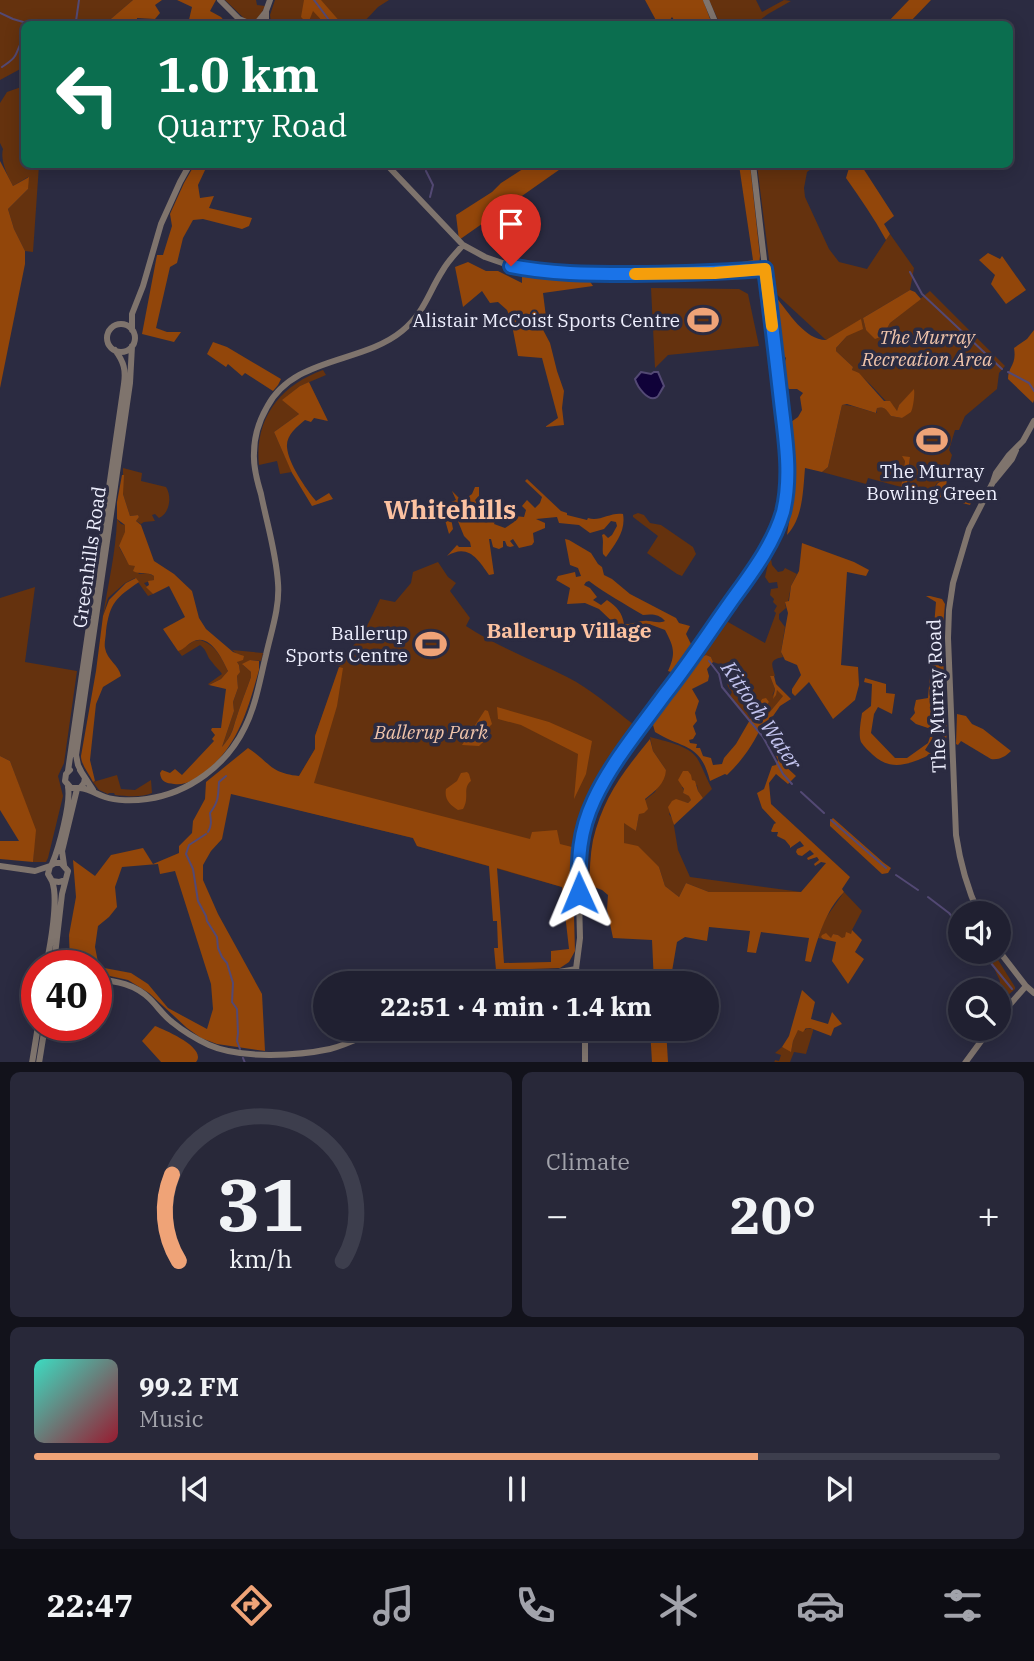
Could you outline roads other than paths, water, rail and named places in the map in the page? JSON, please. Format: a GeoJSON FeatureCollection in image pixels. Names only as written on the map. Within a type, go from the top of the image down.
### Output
{"type":"FeatureCollection","features":[{"type":"Feature","properties":{"kind":"street"},"geometry":{"type":"LineString","coordinates":[[220,0],[240,21]]}},
{"type":"Feature","properties":{"kind":"street"},"geometry":{"type":"LineString","coordinates":[[266,21],[270,0]]}},
{"type":"Feature","properties":{"kind":"street"},"geometry":{"type":"LineString","coordinates":[[706,0],[715,21]]}},
{"type":"Feature","properties":{"kind":"street"},"geometry":{"type":"LineString","coordinates":[[257,21],[266,11]]}},
{"type":"Feature","properties":{"kind":"street"},"geometry":{"type":"LineString","coordinates":[[135,305],[118,325],[111,329],[107,337],[110,346],[115,350],[123,352],[132,346],[135,338],[131,319],[135,305],[161,224],[188,168]]}},
{"type":"Feature","properties":{"kind":"street"},"geometry":{"type":"LineString","coordinates":[[390,168],[463,245],[511,266],[540,272],[598,274],[715,273],[765,269]]}},
{"type":"Feature","properties":{"kind":"street"},"geometry":{"type":"LineString","coordinates":[[568,971],[576,969],[580,938],[578,857],[593,801],[607,776],[748,578],[775,533],[783,510],[788,468],[753,168]]}},
{"type":"Feature","properties":{"kind":"street"},"geometry":{"type":"LineString","coordinates":[[68,787],[94,791],[107,798],[143,800],[159,797],[201,779],[238,740],[252,708],[279,590],[274,549],[254,462],[256,437],[262,416],[279,389],[304,372],[371,349],[402,331],[419,314],[443,268],[463,245]]}},
{"type":"Feature","properties":{"kind":"street"},"geometry":{"type":"LineString","coordinates":[[118,325],[132,330]]}},
{"type":"Feature","properties":{"kind":"street","name":"Greenhills Road"},"geometry":{"type":"LineString","coordinates":[[83,774],[76,755],[130,383],[132,346]]}},
{"type":"Feature","properties":{"kind":"street","name":"Greenhills Road"},"geometry":{"type":"LineString","coordinates":[[68,771],[124,384],[125,367],[115,350]]}},
{"type":"Feature","properties":{"kind":"street","name":"The Murray Road"},"geometry":{"type":"LineString","coordinates":[[973,901],[967,887],[956,835],[948,610],[969,529],[993,482],[1012,459],[1034,421]]}},
{"type":"Feature","properties":{"kind":"street"},"geometry":{"type":"LineString","coordinates":[[47,950],[55,901],[55,889],[48,874],[57,851],[69,797],[65,781],[68,771],[76,769],[83,774],[94,791]]}},
{"type":"Feature","properties":{"kind":"street"},"geometry":{"type":"LineString","coordinates":[[56,950],[68,874],[62,860],[62,851],[79,788],[84,783],[83,774]]}},
{"type":"Feature","properties":{"kind":"street"},"geometry":{"type":"LineString","coordinates":[[35,871],[58,863],[64,865]]}},
{"type":"Feature","properties":{"kind":"street"},"geometry":{"type":"LineString","coordinates":[[0,866],[35,871],[59,883],[65,880]]}},
{"type":"Feature","properties":{"kind":"street"},"geometry":{"type":"LineString","coordinates":[[1009,964],[1034,993]]}},
{"type":"Feature","properties":{"kind":"street"},"geometry":{"type":"LineString","coordinates":[[112,981],[140,990],[169,1020],[186,1032],[210,1045],[243,1054],[297,1054],[328,1049],[352,1041]]}},
{"type":"Feature","properties":{"kind":"street"},"geometry":{"type":"LineString","coordinates":[[1011,1003],[1026,986]]}},
{"type":"Feature","properties":{"kind":"street"},"geometry":{"type":"LineString","coordinates":[[33,1062],[36,1041]]}},
{"type":"Feature","properties":{"kind":"street"},"geometry":{"type":"LineString","coordinates":[[39,1062],[42,1041]]}},
{"type":"Feature","properties":{"kind":"street"},"geometry":{"type":"LineString","coordinates":[[585,1041],[586,1062]]}},
{"type":"Feature","properties":{"kind":"street"},"geometry":{"type":"LineString","coordinates":[[965,1062],[981,1041]]}},
{"type":"Feature","properties":{"kind":"waterway","name":"Kittoch Water"},"geometry":{"type":"LineString","coordinates":[[76,21],[79,0]]}},
{"type":"Feature","properties":{"kind":"waterway","name":"Kittoch Water"},"geometry":{"type":"LineString","coordinates":[[314,0],[330,21]]}},
{"type":"Feature","properties":{"kind":"waterway","name":"Kittoch Water"},"geometry":{"type":"LineString","coordinates":[[0,13],[21,21]]}},
{"type":"Feature","properties":{"kind":"waterway"},"geometry":{"type":"LineString","coordinates":[[2,67],[15,56],[21,43]]}},
{"type":"Feature","properties":{"kind":"waterway","name":"Kittoch Water"},"geometry":{"type":"LineString","coordinates":[[426,171],[433,185],[430,197]]}},
{"type":"Feature","properties":{"kind":"waterway"},"geometry":{"type":"LineString","coordinates":[[910,272],[922,294],[1002,369]]}},
{"type":"Feature","properties":{"kind":"waterway"},"geometry":{"type":"LineString","coordinates":[[1008,372],[1029,383],[1034,391]]}},
{"type":"Feature","properties":{"kind":"waterway","name":"Kittoch Water"},"geometry":{"type":"LineString","coordinates":[[709,661],[719,674],[722,687],[763,737],[783,774],[792,784]]}},
{"type":"Feature","properties":{"kind":"waterway"},"geometry":{"type":"LineString","coordinates":[[208,832],[211,825],[210,813],[217,802],[219,782],[226,776]]}},
{"type":"Feature","properties":{"kind":"waterway","name":"Kittoch Water"},"geometry":{"type":"LineString","coordinates":[[801,792],[824,813]]}},
{"type":"Feature","properties":{"kind":"waterway","name":"Kittoch Water"},"geometry":{"type":"LineString","coordinates":[[831,820],[886,868]]}},
{"type":"Feature","properties":{"kind":"waterway"},"geometry":{"type":"LineString","coordinates":[[206,834],[189,845],[186,854],[193,869],[198,901],[217,937],[218,948],[227,963],[233,983],[232,1002],[237,1009],[237,1041],[240,1049]]}},
{"type":"Feature","properties":{"kind":"waterway","name":"Kittoch Water"},"geometry":{"type":"LineString","coordinates":[[896,875],[918,890]]}},
{"type":"Feature","properties":{"kind":"waterway","name":"Kittoch Water"},"geometry":{"type":"LineString","coordinates":[[928,897],[948,912]]}},
{"type":"Feature","properties":{"kind":"waterway","name":"Kittoch Water"},"geometry":{"type":"LineString","coordinates":[[992,964],[1012,989]]}},
{"type":"Feature","properties":{"kind":"waterway"},"geometry":{"type":"LineString","coordinates":[[243,1058],[245,1062]]}},
{"type":"Feature","properties":{"kind":"place","name":"Alistair McCoist Sports Centre"},"geometry":{"type":"Point","coordinates":[703,320]}},
{"type":"Feature","properties":{"kind":"place","name":"The Murray Bowling Green"},"geometry":{"type":"Point","coordinates":[932,440]}},
{"type":"Feature","properties":{"kind":"place","name":"Ballerup Sports Centre"},"geometry":{"type":"Point","coordinates":[431,644]}},
{"type":"Feature","properties":{"kind":"district","name":"Whitehills"},"geometry":{"type":"Point","coordinates":[450,509]}},
{"type":"Feature","properties":{"kind":"district","name":"Ballerup Village"},"geometry":{"type":"Point","coordinates":[569,630]}},
{"type":"Feature","properties":{"kind":"park label","name":"The Murray Recreation Area"},"geometry":{"type":"Point","coordinates":[927,348]}},
{"type":"Feature","properties":{"kind":"park label","name":"Ballerup Park"},"geometry":{"type":"Point","coordinates":[431,732]}}]}
